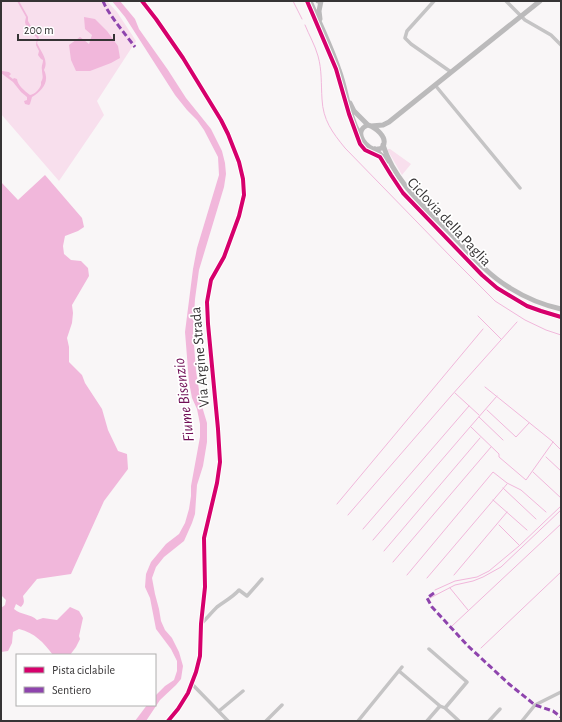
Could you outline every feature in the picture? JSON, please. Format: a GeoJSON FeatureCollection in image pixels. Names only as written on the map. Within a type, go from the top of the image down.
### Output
{"type":"FeatureCollection","features":[{"type":"Feature","properties":{"kind":"main road"},"geometry":{"type":"LineString","coordinates":[[310,1],[331,47],[340,71],[356,128],[364,142],[386,159],[415,197],[492,275],[525,297],[561,309]]}},
{"type":"Feature","properties":{"kind":"main road"},"geometry":{"type":"LineString","coordinates":[[318,1],[321,1],[319,11],[321,25]]}},
{"type":"Feature","properties":{"kind":"main road"},"geometry":{"type":"LineString","coordinates":[[360,135],[362,128],[383,125],[388,122],[540,1]]}},
{"type":"Feature","properties":{"kind":"main road"},"geometry":{"type":"LineString","coordinates":[[345,91],[354,111],[362,120],[369,126],[375,128],[383,137]]}},
{"type":"Feature","properties":{"kind":"main road"},"geometry":{"type":"LineString","coordinates":[[388,122],[385,127],[383,145],[392,166]]}},
{"type":"Feature","properties":{"kind":"main road"},"geometry":{"type":"LineString","coordinates":[[375,149],[381,148],[383,145]]}},
{"type":"Feature","properties":{"kind":"street","name":"Via Argine Strada"},"geometry":{"type":"LineString","coordinates":[[142,1],[156,18],[183,58],[221,120],[239,162],[243,179],[244,195],[239,216],[224,257],[212,280],[207,302],[220,462],[217,483],[204,538],[205,587],[201,624],[200,656],[188,693],[168,721]]}},
{"type":"Feature","properties":{"kind":"street"},"geometry":{"type":"LineString","coordinates":[[314,8],[321,1]]}},
{"type":"Feature","properties":{"kind":"street"},"geometry":{"type":"LineString","coordinates":[[434,1],[407,31],[405,38],[411,44],[451,72]]}},
{"type":"Feature","properties":{"kind":"street"},"geometry":{"type":"LineString","coordinates":[[506,1],[521,17],[551,35],[561,45]]}},
{"type":"Feature","properties":{"kind":"street"},"geometry":{"type":"LineString","coordinates":[[435,85],[520,188]]}},
{"type":"Feature","properties":{"kind":"street"},"geometry":{"type":"LineString","coordinates":[[201,624],[239,590],[247,596],[262,579]]}},
{"type":"Feature","properties":{"kind":"street"},"geometry":{"type":"LineString","coordinates":[[429,649],[468,682],[445,708]]}},
{"type":"Feature","properties":{"kind":"street"},"geometry":{"type":"LineString","coordinates":[[358,721],[402,667]]}},
{"type":"Feature","properties":{"kind":"street"},"geometry":{"type":"LineString","coordinates":[[399,671],[459,721]]}},
{"type":"Feature","properties":{"kind":"street"},"geometry":{"type":"LineString","coordinates":[[192,684],[228,721]]}},
{"type":"Feature","properties":{"kind":"street"},"geometry":{"type":"LineString","coordinates":[[219,711],[243,691]]}},
{"type":"Feature","properties":{"kind":"street"},"geometry":{"type":"LineString","coordinates":[[522,721],[535,705],[561,692]]}},
{"type":"Feature","properties":{"kind":"street"},"geometry":{"type":"LineString","coordinates":[[266,721],[282,705]]}},
{"type":"Feature","properties":{"kind":"street"},"geometry":{"type":"LineString","coordinates":[[427,721],[440,706]]}},
{"type":"Feature","properties":{"kind":"street"},"geometry":{"type":"LineString","coordinates":[[489,721],[500,709]]}},
{"type":"Feature","properties":{"kind":"shaded area"},"geometry":{"type":"Polygon","coordinates":[[[1,1],[107,1],[117,12],[136,41],[97,101],[104,115],[59,181],[1,114],[1,1]]]}},
{"type":"Feature","properties":{"kind":"shaded area"},"geometry":{"type":"Polygon","coordinates":[[[17,1],[19,1],[34,32],[39,37],[37,43],[46,63],[44,70],[46,78],[44,86],[32,97],[29,105],[25,104],[24,101],[27,100],[27,97],[13,82],[1,73],[1,69],[2,71],[9,72],[11,74],[9,76],[13,79],[17,79],[20,86],[30,95],[37,92],[43,77],[43,60],[38,55],[39,51],[36,45],[37,38],[26,26],[26,17],[17,1]]]}},
{"type":"Feature","properties":{"kind":"shaded area"},"geometry":{"type":"Polygon","coordinates":[[[112,1],[120,1],[135,19],[139,29],[186,98],[211,129],[222,151],[226,174],[224,187],[199,270],[195,299],[193,332],[196,371],[201,403],[207,423],[207,442],[203,466],[197,485],[195,514],[184,541],[164,557],[156,567],[152,578],[161,621],[179,652],[183,666],[181,679],[156,706],[156,695],[174,680],[177,671],[177,661],[171,649],[156,629],[150,598],[145,587],[146,574],[151,562],[166,544],[179,534],[185,523],[189,509],[191,486],[200,437],[200,424],[189,382],[185,332],[197,248],[219,175],[218,157],[204,130],[175,95],[125,17],[112,1]]]}},
{"type":"Feature","properties":{"kind":"shaded area"},"geometry":{"type":"Polygon","coordinates":[[[84,17],[95,19],[107,31],[118,46],[120,58],[90,71],[76,71],[71,60],[69,45],[80,37],[89,44],[92,35],[85,29],[84,17]]]}},
{"type":"Feature","properties":{"kind":"shaded area"},"geometry":{"type":"Polygon","coordinates":[[[388,149],[411,164],[402,175],[388,151],[388,149]]]}},
{"type":"Feature","properties":{"kind":"shaded area"},"geometry":{"type":"Polygon","coordinates":[[[45,175],[82,218],[84,227],[65,236],[63,246],[64,254],[71,260],[81,261],[88,268],[89,276],[72,305],[72,323],[67,338],[69,347],[69,362],[82,375],[85,383],[102,409],[108,430],[118,451],[127,454],[128,469],[104,501],[71,574],[37,579],[23,596],[24,602],[22,606],[21,607],[16,604],[14,609],[37,620],[43,618],[57,620],[70,607],[79,611],[83,618],[79,636],[80,639],[71,654],[52,654],[38,639],[30,633],[19,629],[13,632],[12,643],[8,651],[1,652],[1,608],[5,605],[6,600],[1,595],[1,182],[18,200],[45,175]]]}},
{"type":"Feature","properties":{"kind":"shaded area"},"geometry":{"type":"Polygon","coordinates":[[[146,706],[156,706],[146,721],[135,721],[146,706]]]}},
{"type":"Feature","properties":{"kind":"waterway"},"geometry":{"type":"LineString","coordinates":[[293,1],[302,19]]}},
{"type":"Feature","properties":{"kind":"waterway"},"geometry":{"type":"LineString","coordinates":[[305,25],[319,61],[322,99],[326,120],[332,131],[345,148],[495,301],[525,320],[561,335]]}},
{"type":"Feature","properties":{"kind":"waterway"},"geometry":{"type":"LineString","coordinates":[[478,316],[501,339]]}},
{"type":"Feature","properties":{"kind":"waterway"},"geometry":{"type":"LineString","coordinates":[[348,515],[517,322]]}},
{"type":"Feature","properties":{"kind":"waterway"},"geometry":{"type":"LineString","coordinates":[[337,504],[483,329]]}},
{"type":"Feature","properties":{"kind":"waterway"},"geometry":{"type":"LineString","coordinates":[[485,387],[561,450]]}},
{"type":"Feature","properties":{"kind":"waterway"},"geometry":{"type":"LineString","coordinates":[[455,393],[479,415]]}},
{"type":"Feature","properties":{"kind":"waterway"},"geometry":{"type":"LineString","coordinates":[[373,540],[497,396]]}},
{"type":"Feature","properties":{"kind":"waterway"},"geometry":{"type":"LineString","coordinates":[[363,529],[469,406]]}},
{"type":"Feature","properties":{"kind":"waterway"},"geometry":{"type":"LineString","coordinates":[[487,410],[516,437],[529,423]]}},
{"type":"Feature","properties":{"kind":"waterway"},"geometry":{"type":"LineString","coordinates":[[479,417],[503,440]]}},
{"type":"Feature","properties":{"kind":"waterway"},"geometry":{"type":"LineString","coordinates":[[471,427],[499,454],[499,457],[526,480],[553,442]]}},
{"type":"Feature","properties":{"kind":"waterway"},"geometry":{"type":"LineString","coordinates":[[384,551],[480,438]]}},
{"type":"Feature","properties":{"kind":"waterway"},"geometry":{"type":"LineString","coordinates":[[393,562],[491,447]]}},
{"type":"Feature","properties":{"kind":"waterway"},"geometry":{"type":"LineString","coordinates":[[546,457],[561,471]]}},
{"type":"Feature","properties":{"kind":"waterway"},"geometry":{"type":"LineString","coordinates":[[407,575],[493,472],[507,483],[521,490],[546,512]]}},
{"type":"Feature","properties":{"kind":"waterway"},"geometry":{"type":"LineString","coordinates":[[533,472],[561,498]]}},
{"type":"Feature","properties":{"kind":"waterway"},"geometry":{"type":"LineString","coordinates":[[427,578],[507,484]]}},
{"type":"Feature","properties":{"kind":"waterway"},"geometry":{"type":"LineString","coordinates":[[503,488],[536,519]]}},
{"type":"Feature","properties":{"kind":"waterway"},"geometry":{"type":"LineString","coordinates":[[493,500],[527,530]]}},
{"type":"Feature","properties":{"kind":"waterway"},"geometry":{"type":"LineString","coordinates":[[435,590],[455,581],[477,577],[489,571],[519,546],[561,506]]}},
{"type":"Feature","properties":{"kind":"waterway"},"geometry":{"type":"LineString","coordinates":[[430,598],[455,585],[483,577],[501,567],[561,510]]}},
{"type":"Feature","properties":{"kind":"waterway"},"geometry":{"type":"LineString","coordinates":[[454,575],[507,512]]}},
{"type":"Feature","properties":{"kind":"waterway"},"geometry":{"type":"LineString","coordinates":[[452,626],[561,524]]}},
{"type":"Feature","properties":{"kind":"waterway"},"geometry":{"type":"LineString","coordinates":[[499,525],[519,545]]}},
{"type":"Feature","properties":{"kind":"waterway"},"geometry":{"type":"LineString","coordinates":[[481,648],[561,572]]}},
{"type":"Feature","properties":{"kind":"waterway"},"geometry":{"type":"LineString","coordinates":[[450,588],[468,610]]}},
{"type":"Feature","properties":{"kind":"marked path"},"geometry":{"type":"LineString","coordinates":[[103,1],[113,18],[135,47]]}},
{"type":"Feature","properties":{"kind":"marked path"},"geometry":{"type":"LineString","coordinates":[[434,593],[427,598],[432,607],[468,646],[509,684],[535,705],[553,711],[561,717]]}},
{"type":"Feature","properties":{"kind":"cycle path"},"geometry":{"type":"LineString","coordinates":[[142,1],[183,58],[221,120],[239,162],[243,179],[244,195],[239,216],[224,257],[211,280],[207,302],[220,462],[217,483],[204,538],[205,587],[201,624],[200,656],[188,693],[168,721]]}},
{"type":"Feature","properties":{"kind":"cycle path","name":"Ciclovia della Paglia"},"geometry":{"type":"LineString","coordinates":[[307,1],[336,69],[349,114],[360,144],[365,150],[380,157],[403,193],[482,275],[497,288],[527,306],[561,317]]}},
{"type":"Feature","properties":{"kind":"water label","name":"Fiume Bisenzio"},"geometry":{"type":"Point","coordinates":[184,400]}}]}
